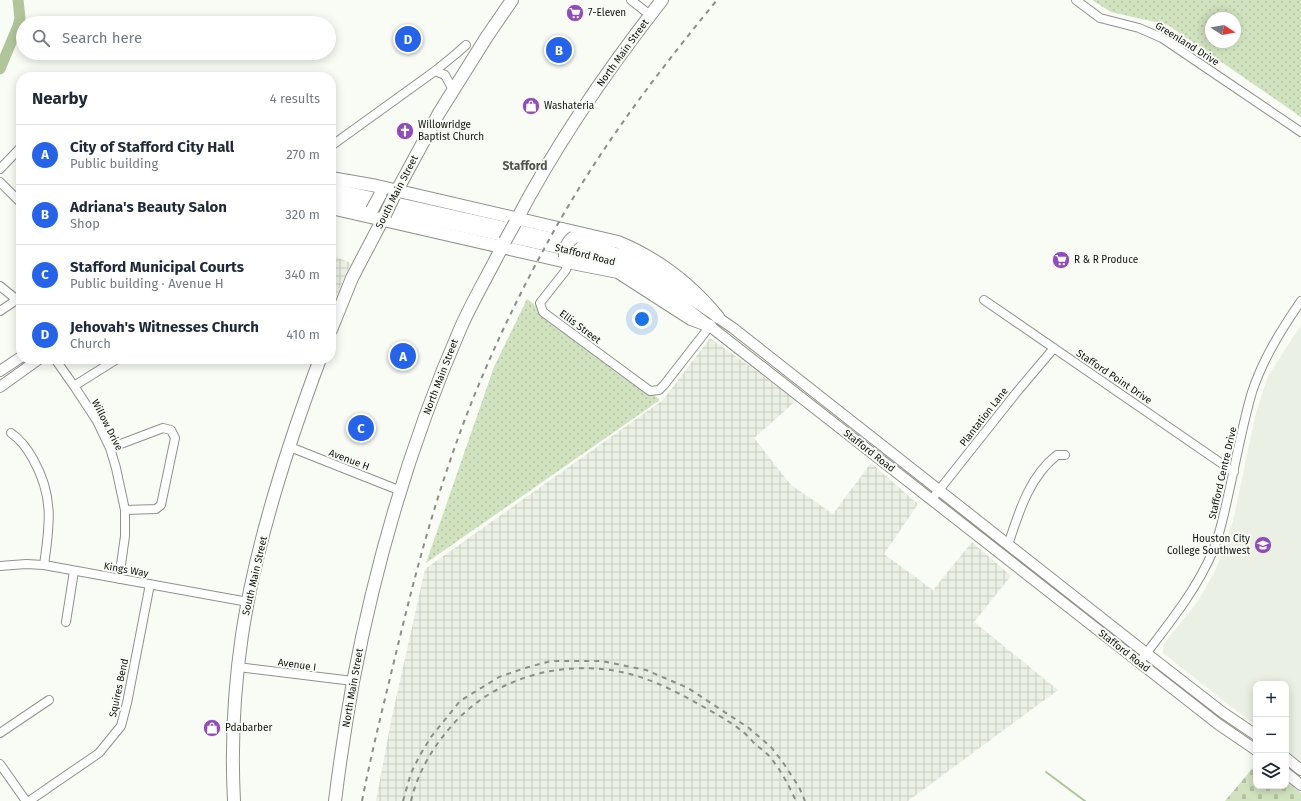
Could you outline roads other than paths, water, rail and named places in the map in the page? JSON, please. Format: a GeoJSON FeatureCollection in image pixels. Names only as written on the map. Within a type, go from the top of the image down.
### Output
{"type":"FeatureCollection","features":[{"type":"Feature","properties":{"kind":"highway","name":"South Main Street"},"geometry":{"type":"LineString","coordinates":[[336,318],[352,278],[424,139],[453,90],[512,0]]}},
{"type":"Feature","properties":{"kind":"highway","name":"North Main Street"},"geometry":{"type":"LineString","coordinates":[[335,801],[353,681],[378,572],[401,491],[420,434],[452,349],[462,325],[516,220],[556,150],[584,107],[662,0]]}},
{"type":"Feature","properties":{"kind":"highway"},"geometry":{"type":"LineString","coordinates":[[336,179],[577,235],[618,242],[638,250],[685,282],[705,302],[714,322]]}},
{"type":"Feature","properties":{"kind":"highway"},"geometry":{"type":"LineString","coordinates":[[368,212],[379,190]]}},
{"type":"Feature","properties":{"kind":"highway"},"geometry":{"type":"LineString","coordinates":[[336,209],[368,212],[383,218],[504,244],[618,272],[691,319],[714,322]]}},
{"type":"Feature","properties":{"kind":"highway"},"geometry":{"type":"LineString","coordinates":[[566,259],[565,251],[570,240],[577,235]]}},
{"type":"Feature","properties":{"kind":"highway","name":"South Main Street"},"geometry":{"type":"LineString","coordinates":[[234,801],[232,736],[238,667],[248,602],[260,548],[290,447],[318,364]]}},
{"type":"Feature","properties":{"kind":"main road"},"geometry":{"type":"LineString","coordinates":[[336,190],[449,219]]}},
{"type":"Feature","properties":{"kind":"main road"},"geometry":{"type":"LineString","coordinates":[[336,199],[449,219]]}},
{"type":"Feature","properties":{"kind":"main road","name":"Stafford Road"},"geometry":{"type":"LineString","coordinates":[[449,219],[622,255],[652,270],[932,499],[1218,724],[1253,748]]}},
{"type":"Feature","properties":{"kind":"main road","name":"Stafford Road"},"geometry":{"type":"LineString","coordinates":[[714,322],[761,349],[1146,653],[1222,712],[1253,733]]}},
{"type":"Feature","properties":{"kind":"main road"},"geometry":{"type":"LineString","coordinates":[[0,371],[16,360]]}},
{"type":"Feature","properties":{"kind":"main road"},"geometry":{"type":"LineString","coordinates":[[0,387],[32,364]]}},
{"type":"Feature","properties":{"kind":"main road"},"geometry":{"type":"LineString","coordinates":[[1289,760],[1301,770]]}},
{"type":"Feature","properties":{"kind":"main road"},"geometry":{"type":"LineString","coordinates":[[1289,775],[1301,785]]}},
{"type":"Feature","properties":{"kind":"street"},"geometry":{"type":"LineString","coordinates":[[631,0],[650,15]]}},
{"type":"Feature","properties":{"kind":"street","name":"Greenland Drive"},"geometry":{"type":"LineString","coordinates":[[1076,0],[1100,18],[1139,28],[1162,38],[1301,132]]}},
{"type":"Feature","properties":{"kind":"street"},"geometry":{"type":"LineString","coordinates":[[336,142],[435,71],[466,45]]}},
{"type":"Feature","properties":{"kind":"street"},"geometry":{"type":"LineString","coordinates":[[435,71],[445,74],[453,90]]}},
{"type":"Feature","properties":{"kind":"street"},"geometry":{"type":"LineString","coordinates":[[0,169],[16,152]]}},
{"type":"Feature","properties":{"kind":"street"},"geometry":{"type":"LineString","coordinates":[[0,182],[16,198]]}},
{"type":"Feature","properties":{"kind":"street","name":"Ellis Street"},"geometry":{"type":"LineString","coordinates":[[566,259],[566,270],[540,303],[543,312],[645,388],[654,391],[659,390],[714,322]]}},
{"type":"Feature","properties":{"kind":"street"},"geometry":{"type":"LineString","coordinates":[[0,286],[16,296]]}},
{"type":"Feature","properties":{"kind":"street","name":"Stafford Point Drive"},"geometry":{"type":"LineString","coordinates":[[984,300],[1234,472]]}},
{"type":"Feature","properties":{"kind":"street"},"geometry":{"type":"LineString","coordinates":[[0,311],[16,301]]}},
{"type":"Feature","properties":{"kind":"street","name":"Stafford Centre Drive"},"geometry":{"type":"LineString","coordinates":[[1139,662],[1183,605],[1199,579],[1213,551],[1223,521],[1252,391],[1275,340],[1301,301]]}},
{"type":"Feature","properties":{"kind":"street","name":"Plantation Lane"},"geometry":{"type":"LineString","coordinates":[[932,499],[1016,393],[1054,348]]}},
{"type":"Feature","properties":{"kind":"street","name":"Willow Drive"},"geometry":{"type":"LineString","coordinates":[[59,364],[97,422],[110,448],[125,510],[125,536],[120,579]]}},
{"type":"Feature","properties":{"kind":"street"},"geometry":{"type":"LineString","coordinates":[[74,386],[108,364]]}},
{"type":"Feature","properties":{"kind":"street"},"geometry":{"type":"LineString","coordinates":[[110,448],[163,428],[171,430],[175,438],[161,505],[156,509],[125,510]]}},
{"type":"Feature","properties":{"kind":"street"},"geometry":{"type":"LineString","coordinates":[[11,433],[26,446],[40,471],[45,488],[50,519],[44,565]]}},
{"type":"Feature","properties":{"kind":"street","name":"Avenue H"},"geometry":{"type":"LineString","coordinates":[[290,447],[401,491]]}},
{"type":"Feature","properties":{"kind":"street"},"geometry":{"type":"LineString","coordinates":[[1008,544],[1025,498],[1038,475],[1057,455],[1065,455]]}},
{"type":"Feature","properties":{"kind":"street","name":"Kings Way"},"geometry":{"type":"LineString","coordinates":[[0,566],[26,564],[44,565],[248,602]]}},
{"type":"Feature","properties":{"kind":"street"},"geometry":{"type":"LineString","coordinates":[[66,622],[74,571]]}},
{"type":"Feature","properties":{"kind":"street","name":"Squires Bend"},"geometry":{"type":"LineString","coordinates":[[28,801],[99,753],[121,726],[127,703],[150,584]]}},
{"type":"Feature","properties":{"kind":"street","name":"Avenue I"},"geometry":{"type":"LineString","coordinates":[[238,667],[353,681]]}},
{"type":"Feature","properties":{"kind":"street"},"geometry":{"type":"LineString","coordinates":[[0,733],[49,700]]}},
{"type":"Feature","properties":{"kind":"street"},"geometry":{"type":"LineString","coordinates":[[0,764],[28,801]]}},
{"type":"Feature","properties":{"kind":"waterway"},"geometry":{"type":"LineString","coordinates":[[18,0],[20,16]]}},
{"type":"Feature","properties":{"kind":"waterway"},"geometry":{"type":"LineString","coordinates":[[0,69],[16,31]]}},
{"type":"Feature","properties":{"kind":"waterway"},"geometry":{"type":"LineString","coordinates":[[1046,772],[1085,801]]}},
{"type":"Feature","properties":{"kind":"railway"},"geometry":{"type":"LineString","coordinates":[[362,801],[397,649],[427,533],[441,487],[460,434],[496,344],[539,257],[591,169],[631,111],[717,0]]}},
{"type":"Feature","properties":{"kind":"railway"},"geometry":{"type":"LineString","coordinates":[[403,801],[411,773],[420,755],[431,737],[460,701],[499,677],[551,661],[602,661],[646,670],[688,688],[749,728],[771,747],[799,787],[805,801]]}},
{"type":"Feature","properties":{"kind":"railway"},"geometry":{"type":"LineString","coordinates":[[411,801],[422,769],[434,749],[455,722],[473,706],[492,692],[513,682],[536,674],[583,668],[630,674],[649,680],[676,692],[723,718],[743,732],[768,755],[788,784],[796,801]]}},
{"type":"Feature","properties":{"kind":"place","name":"7-Eleven"},"geometry":{"type":"Point","coordinates":[575,13]}},
{"type":"Feature","properties":{"kind":"place","name":"Jehovah's Witnesses Church"},"geometry":{"type":"Point","coordinates":[408,39]}},
{"type":"Feature","properties":{"kind":"place","name":"Adriana's Beauty Salon"},"geometry":{"type":"Point","coordinates":[559,50]}},
{"type":"Feature","properties":{"kind":"place","name":"Washateria"},"geometry":{"type":"Point","coordinates":[531,106]}},
{"type":"Feature","properties":{"kind":"place","name":"Willowridge Baptist Church"},"geometry":{"type":"Point","coordinates":[405,131]}},
{"type":"Feature","properties":{"kind":"place","name":"R & R Produce"},"geometry":{"type":"Point","coordinates":[1061,260]}},
{"type":"Feature","properties":{"kind":"place","name":"City of Stafford City Hall"},"geometry":{"type":"Point","coordinates":[403,356]}},
{"type":"Feature","properties":{"kind":"place","name":"Stafford Municipal Courts"},"geometry":{"type":"Point","coordinates":[361,428]}},
{"type":"Feature","properties":{"kind":"place","name":"Houston City College Southwest"},"geometry":{"type":"Point","coordinates":[1263,545]}},
{"type":"Feature","properties":{"kind":"place","name":"Pdabarber"},"geometry":{"type":"Point","coordinates":[212,728]}},
{"type":"Feature","properties":{"kind":"district","name":"Stafford"},"geometry":{"type":"Point","coordinates":[525,166]}}]}
